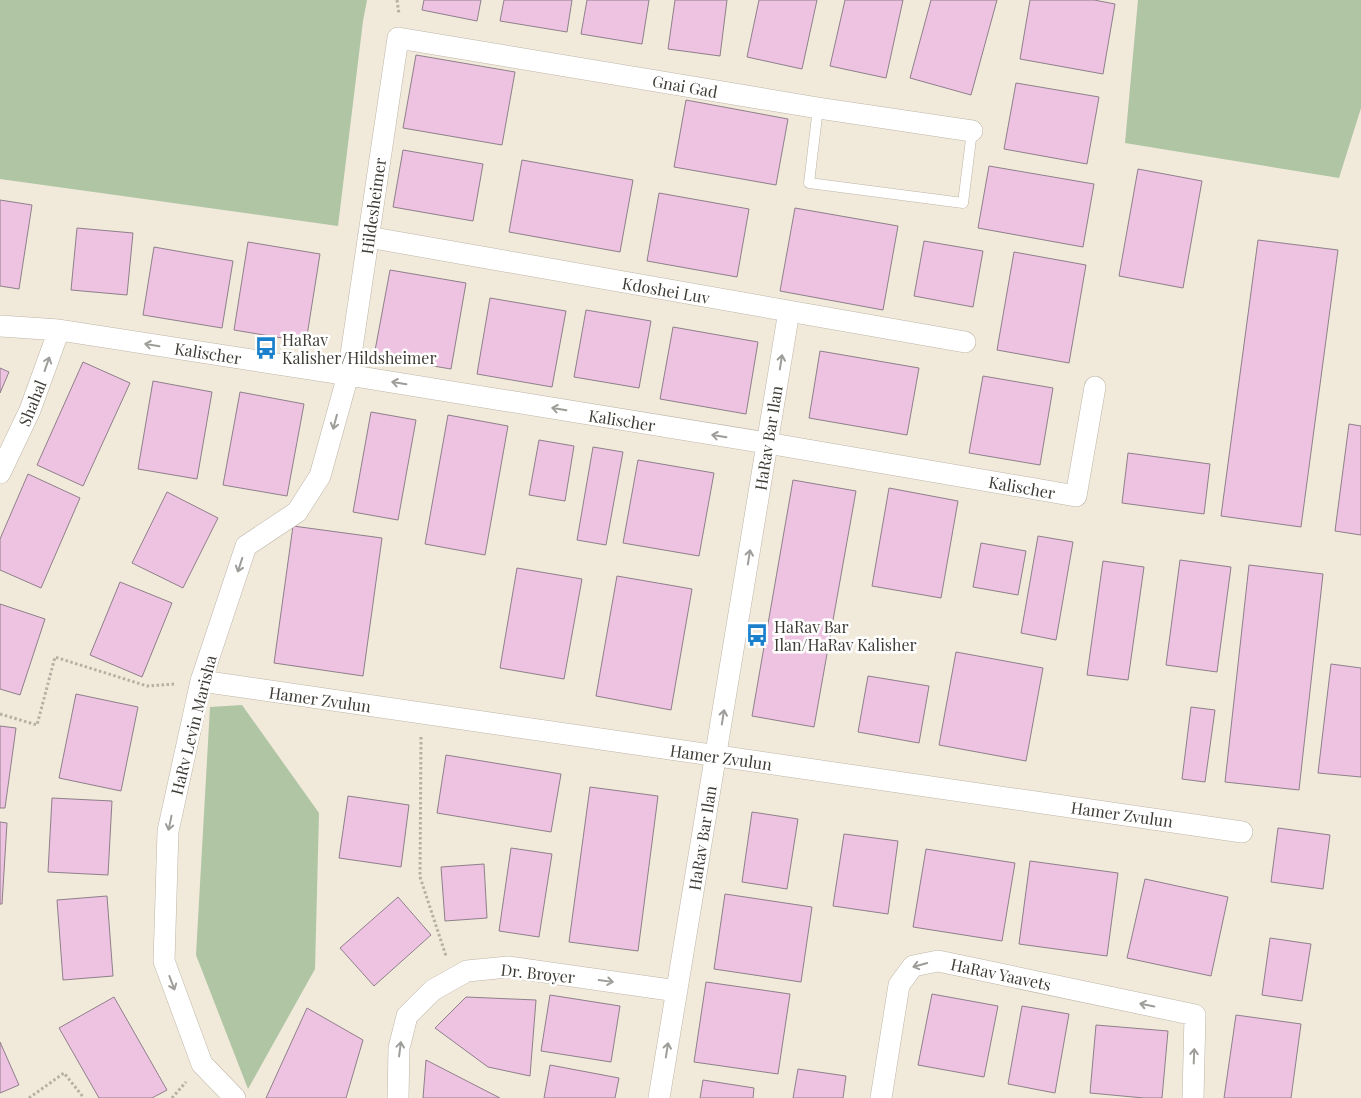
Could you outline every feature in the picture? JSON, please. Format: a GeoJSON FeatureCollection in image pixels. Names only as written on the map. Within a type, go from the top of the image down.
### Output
{"type":"FeatureCollection","features":[{"type":"Feature","properties":{"kind":"street","name":"Gnai Gad"},"geometry":{"type":"LineString","coordinates":[[398,38],[818,108],[972,131]]}},
{"type":"Feature","properties":{"kind":"street","name":"Hildesheimer"},"geometry":{"type":"LineString","coordinates":[[348,375],[398,38]]}},
{"type":"Feature","properties":{"kind":"street","name":"Kdoshei Luv"},"geometry":{"type":"LineString","coordinates":[[368,237],[965,342]]}},
{"type":"Feature","properties":{"kind":"street","name":"HaRav Bar Ilan"},"geometry":{"type":"LineString","coordinates":[[659,1098],[790,311]]}},
{"type":"Feature","properties":{"kind":"street","name":"Kalischer"},"geometry":{"type":"LineString","coordinates":[[0,326],[58,330],[348,375],[768,443],[1076,496],[1095,387]]}},
{"type":"Feature","properties":{"kind":"street","name":"Shahal"},"geometry":{"type":"LineString","coordinates":[[0,473],[30,410],[58,330]]}},
{"type":"Feature","properties":{"kind":"street","name":"HaRv Levin Marisha"},"geometry":{"type":"LineString","coordinates":[[235,1098],[202,1064],[164,961],[168,830],[201,682],[246,546],[297,512],[320,476],[348,375]]}},
{"type":"Feature","properties":{"kind":"street","name":"Hamer Zvulun"},"geometry":{"type":"LineString","coordinates":[[201,682],[1242,832]]}},
{"type":"Feature","properties":{"kind":"street","name":"HaRav Yaavets"},"geometry":{"type":"LineString","coordinates":[[881,1098],[899,985],[913,966],[938,960],[1195,1015],[1193,1098]]}},
{"type":"Feature","properties":{"kind":"street","name":"Dr. Broyer"},"geometry":{"type":"LineString","coordinates":[[398,1098],[399,1048],[407,1016],[433,990],[467,971],[508,967],[677,990]]}},
{"type":"Feature","properties":{"kind":"lane"},"geometry":{"type":"LineString","coordinates":[[818,108],[809,183],[963,203],[972,131]]}},
{"type":"Feature","properties":{"kind":"path"},"geometry":{"type":"LineString","coordinates":[[0,714],[37,725],[55,657],[147,686],[201,682]]}},
{"type":"Feature","properties":{"kind":"path"},"geometry":{"type":"LineString","coordinates":[[422,713],[420,877],[454,978]]}},
{"type":"Feature","properties":{"kind":"path"},"geometry":{"type":"LineString","coordinates":[[29,1098],[64,1073],[84,1098]]}},
{"type":"Feature","properties":{"kind":"green space"},"geometry":{"type":"Polygon","coordinates":[[[0,0],[367,0],[338,226],[0,179],[0,0]]]}},
{"type":"Feature","properties":{"kind":"green space"},"geometry":{"type":"Polygon","coordinates":[[[1138,0],[1361,0],[1361,108],[1339,178],[1125,143],[1138,0]]]}},
{"type":"Feature","properties":{"kind":"green space"},"geometry":{"type":"Polygon","coordinates":[[[242,705],[319,813],[315,969],[248,1089],[196,955],[210,707],[242,705]]]}},
{"type":"Feature","properties":{"kind":"building"},"geometry":{"type":"Polygon","coordinates":[[[424,0],[481,0],[477,21],[422,10],[424,0]]]}},
{"type":"Feature","properties":{"kind":"building"},"geometry":{"type":"Polygon","coordinates":[[[504,0],[572,0],[567,32],[500,21],[504,0]]]}},
{"type":"Feature","properties":{"kind":"building"},"geometry":{"type":"Polygon","coordinates":[[[587,0],[649,0],[642,44],[581,34],[587,0]]]}},
{"type":"Feature","properties":{"kind":"building"},"geometry":{"type":"Polygon","coordinates":[[[675,0],[727,0],[720,56],[668,49],[675,0]]]}},
{"type":"Feature","properties":{"kind":"building"},"geometry":{"type":"Polygon","coordinates":[[[759,0],[817,0],[802,69],[747,57],[759,0]]]}},
{"type":"Feature","properties":{"kind":"building"},"geometry":{"type":"Polygon","coordinates":[[[845,0],[903,0],[886,78],[830,66],[845,0]]]}},
{"type":"Feature","properties":{"kind":"building"},"geometry":{"type":"Polygon","coordinates":[[[931,0],[997,0],[971,95],[910,78],[931,0]]]}},
{"type":"Feature","properties":{"kind":"building"},"geometry":{"type":"Polygon","coordinates":[[[1030,0],[1094,0],[1115,4],[1103,74],[1020,59],[1030,0]]]}},
{"type":"Feature","properties":{"kind":"building"},"geometry":{"type":"Polygon","coordinates":[[[416,55],[515,72],[502,145],[403,128],[416,55]]]}},
{"type":"Feature","properties":{"kind":"building"},"geometry":{"type":"Polygon","coordinates":[[[1016,83],[1099,97],[1087,164],[1004,149],[1016,83]]]}},
{"type":"Feature","properties":{"kind":"building"},"geometry":{"type":"Polygon","coordinates":[[[686,100],[788,119],[776,185],[674,167],[686,100]]]}},
{"type":"Feature","properties":{"kind":"building"},"geometry":{"type":"Polygon","coordinates":[[[403,150],[483,164],[473,221],[393,207],[403,150]]]}},
{"type":"Feature","properties":{"kind":"building"},"geometry":{"type":"Polygon","coordinates":[[[522,160],[633,180],[620,252],[509,232],[522,160]]]}},
{"type":"Feature","properties":{"kind":"building"},"geometry":{"type":"Polygon","coordinates":[[[989,166],[1094,184],[1083,247],[978,228],[989,166]]]}},
{"type":"Feature","properties":{"kind":"building"},"geometry":{"type":"Polygon","coordinates":[[[1138,169],[1202,181],[1183,288],[1119,276],[1138,169]]]}},
{"type":"Feature","properties":{"kind":"building"},"geometry":{"type":"Polygon","coordinates":[[[659,193],[749,209],[737,277],[647,261],[659,193]]]}},
{"type":"Feature","properties":{"kind":"building"},"geometry":{"type":"Polygon","coordinates":[[[0,200],[32,205],[19,289],[0,286],[0,200]]]}},
{"type":"Feature","properties":{"kind":"building"},"geometry":{"type":"Polygon","coordinates":[[[795,208],[898,226],[883,310],[780,291],[795,208]]]}},
{"type":"Feature","properties":{"kind":"building"},"geometry":{"type":"Polygon","coordinates":[[[77,228],[133,233],[127,295],[71,290],[77,228]]]}},
{"type":"Feature","properties":{"kind":"building"},"geometry":{"type":"Polygon","coordinates":[[[1258,240],[1338,250],[1301,527],[1221,516],[1258,240]]]}},
{"type":"Feature","properties":{"kind":"building"},"geometry":{"type":"Polygon","coordinates":[[[924,241],[983,251],[973,307],[914,296],[924,241]]]}},
{"type":"Feature","properties":{"kind":"building"},"geometry":{"type":"Polygon","coordinates":[[[248,242],[320,254],[306,342],[234,330],[248,242]]]}},
{"type":"Feature","properties":{"kind":"building"},"geometry":{"type":"Polygon","coordinates":[[[154,247],[233,261],[222,328],[143,315],[154,247]]]}},
{"type":"Feature","properties":{"kind":"building"},"geometry":{"type":"Polygon","coordinates":[[[1014,252],[1086,265],[1069,363],[997,350],[1014,252]]]}},
{"type":"Feature","properties":{"kind":"building"},"geometry":{"type":"Polygon","coordinates":[[[390,270],[466,283],[451,369],[374,356],[390,270]]]}},
{"type":"Feature","properties":{"kind":"building"},"geometry":{"type":"Polygon","coordinates":[[[490,298],[566,311],[552,387],[477,374],[490,298]]]}},
{"type":"Feature","properties":{"kind":"building"},"geometry":{"type":"Polygon","coordinates":[[[586,310],[651,321],[639,388],[574,377],[586,310]]]}},
{"type":"Feature","properties":{"kind":"building"},"geometry":{"type":"Polygon","coordinates":[[[673,327],[758,342],[746,414],[660,399],[673,327]]]}},
{"type":"Feature","properties":{"kind":"building"},"geometry":{"type":"Polygon","coordinates":[[[820,351],[919,368],[907,435],[809,418],[820,351]]]}},
{"type":"Feature","properties":{"kind":"building"},"geometry":{"type":"Polygon","coordinates":[[[83,362],[130,383],[83,486],[37,465],[83,362]]]}},
{"type":"Feature","properties":{"kind":"building"},"geometry":{"type":"Polygon","coordinates":[[[0,368],[9,372],[0,393],[0,368]]]}},
{"type":"Feature","properties":{"kind":"building"},"geometry":{"type":"Polygon","coordinates":[[[983,376],[1053,388],[1040,465],[969,453],[983,376]]]}},
{"type":"Feature","properties":{"kind":"building"},"geometry":{"type":"Polygon","coordinates":[[[153,381],[212,392],[197,479],[138,469],[153,381]]]}},
{"type":"Feature","properties":{"kind":"building"},"geometry":{"type":"Polygon","coordinates":[[[240,392],[304,404],[287,496],[223,485],[240,392]]]}},
{"type":"Feature","properties":{"kind":"building"},"geometry":{"type":"Polygon","coordinates":[[[371,412],[416,420],[398,520],[353,512],[371,412]]]}},
{"type":"Feature","properties":{"kind":"building"},"geometry":{"type":"Polygon","coordinates":[[[448,415],[508,426],[485,555],[425,544],[448,415]]]}},
{"type":"Feature","properties":{"kind":"building"},"geometry":{"type":"Polygon","coordinates":[[[1349,424],[1361,426],[1361,535],[1335,531],[1349,424]]]}},
{"type":"Feature","properties":{"kind":"building"},"geometry":{"type":"Polygon","coordinates":[[[539,440],[574,446],[565,501],[529,495],[539,440]]]}},
{"type":"Feature","properties":{"kind":"building"},"geometry":{"type":"Polygon","coordinates":[[[593,447],[623,452],[606,545],[577,540],[593,447]]]}},
{"type":"Feature","properties":{"kind":"building"},"geometry":{"type":"Polygon","coordinates":[[[1128,453],[1210,464],[1204,514],[1122,503],[1128,453]]]}},
{"type":"Feature","properties":{"kind":"building"},"geometry":{"type":"Polygon","coordinates":[[[638,460],[714,473],[699,556],[623,543],[638,460]]]}},
{"type":"Feature","properties":{"kind":"building"},"geometry":{"type":"Polygon","coordinates":[[[28,474],[80,498],[41,588],[0,570],[0,539],[28,474]]]}},
{"type":"Feature","properties":{"kind":"building"},"geometry":{"type":"Polygon","coordinates":[[[793,480],[856,491],[814,727],[752,716],[793,480]]]}},
{"type":"Feature","properties":{"kind":"building"},"geometry":{"type":"Polygon","coordinates":[[[889,488],[958,501],[941,598],[872,586],[889,488]]]}},
{"type":"Feature","properties":{"kind":"building"},"geometry":{"type":"Polygon","coordinates":[[[167,492],[218,518],[183,588],[132,563],[167,492]]]}},
{"type":"Feature","properties":{"kind":"building"},"geometry":{"type":"Polygon","coordinates":[[[293,526],[382,538],[363,676],[274,663],[293,526]]]}},
{"type":"Feature","properties":{"kind":"building"},"geometry":{"type":"Polygon","coordinates":[[[1038,536],[1073,542],[1056,640],[1021,633],[1038,536]]]}},
{"type":"Feature","properties":{"kind":"building"},"geometry":{"type":"Polygon","coordinates":[[[981,543],[1026,551],[1018,595],[973,587],[981,543]]]}},
{"type":"Feature","properties":{"kind":"building"},"geometry":{"type":"Polygon","coordinates":[[[1180,560],[1231,567],[1217,672],[1166,665],[1180,560]]]}},
{"type":"Feature","properties":{"kind":"building"},"geometry":{"type":"Polygon","coordinates":[[[1103,561],[1144,567],[1128,680],[1087,675],[1103,561]]]}},
{"type":"Feature","properties":{"kind":"building"},"geometry":{"type":"Polygon","coordinates":[[[1249,565],[1323,574],[1299,790],[1225,782],[1249,565]]]}},
{"type":"Feature","properties":{"kind":"building"},"geometry":{"type":"Polygon","coordinates":[[[517,568],[582,579],[564,679],[500,668],[517,568]]]}},
{"type":"Feature","properties":{"kind":"building"},"geometry":{"type":"Polygon","coordinates":[[[617,576],[692,589],[671,710],[596,696],[617,576]]]}},
{"type":"Feature","properties":{"kind":"building"},"geometry":{"type":"Polygon","coordinates":[[[120,582],[172,603],[142,677],[90,655],[120,582]]]}},
{"type":"Feature","properties":{"kind":"building"},"geometry":{"type":"Polygon","coordinates":[[[0,604],[45,619],[20,695],[0,689],[0,604]]]}},
{"type":"Feature","properties":{"kind":"building"},"geometry":{"type":"Polygon","coordinates":[[[956,652],[1043,668],[1026,761],[939,745],[956,652]]]}},
{"type":"Feature","properties":{"kind":"building"},"geometry":{"type":"Polygon","coordinates":[[[1331,664],[1361,668],[1361,777],[1318,773],[1331,664]]]}},
{"type":"Feature","properties":{"kind":"building"},"geometry":{"type":"Polygon","coordinates":[[[868,676],[929,686],[919,743],[858,732],[868,676]]]}},
{"type":"Feature","properties":{"kind":"building"},"geometry":{"type":"Polygon","coordinates":[[[76,694],[138,707],[121,791],[59,778],[76,694]]]}},
{"type":"Feature","properties":{"kind":"building"},"geometry":{"type":"Polygon","coordinates":[[[1191,707],[1215,710],[1205,782],[1182,779],[1191,707]]]}},
{"type":"Feature","properties":{"kind":"building"},"geometry":{"type":"Polygon","coordinates":[[[0,726],[16,728],[5,808],[0,808],[0,726]]]}},
{"type":"Feature","properties":{"kind":"building"},"geometry":{"type":"Polygon","coordinates":[[[446,755],[561,774],[551,832],[437,813],[446,755]]]}},
{"type":"Feature","properties":{"kind":"building"},"geometry":{"type":"Polygon","coordinates":[[[590,787],[658,796],[638,951],[569,942],[590,787]]]}},
{"type":"Feature","properties":{"kind":"building"},"geometry":{"type":"Polygon","coordinates":[[[348,796],[409,805],[401,867],[339,858],[348,796]]]}},
{"type":"Feature","properties":{"kind":"building"},"geometry":{"type":"Polygon","coordinates":[[[52,798],[112,801],[108,875],[48,872],[52,798]]]}},
{"type":"Feature","properties":{"kind":"building"},"geometry":{"type":"Polygon","coordinates":[[[752,812],[798,819],[787,889],[742,882],[752,812]]]}},
{"type":"Feature","properties":{"kind":"building"},"geometry":{"type":"Polygon","coordinates":[[[0,822],[7,823],[2,904],[0,904],[0,822]]]}},
{"type":"Feature","properties":{"kind":"building"},"geometry":{"type":"Polygon","coordinates":[[[1278,828],[1330,835],[1323,889],[1271,882],[1278,828]]]}},
{"type":"Feature","properties":{"kind":"building"},"geometry":{"type":"Polygon","coordinates":[[[844,834],[898,841],[888,914],[833,906],[844,834]]]}},
{"type":"Feature","properties":{"kind":"building"},"geometry":{"type":"Polygon","coordinates":[[[511,848],[552,854],[539,937],[499,931],[511,848]]]}},
{"type":"Feature","properties":{"kind":"building"},"geometry":{"type":"Polygon","coordinates":[[[926,849],[1015,863],[1002,941],[913,927],[926,849]]]}},
{"type":"Feature","properties":{"kind":"building"},"geometry":{"type":"Polygon","coordinates":[[[1030,861],[1118,873],[1107,956],[1019,944],[1030,861]]]}},
{"type":"Feature","properties":{"kind":"building"},"geometry":{"type":"Polygon","coordinates":[[[484,864],[487,918],[445,921],[441,867],[484,864]]]}},
{"type":"Feature","properties":{"kind":"building"},"geometry":{"type":"Polygon","coordinates":[[[1145,879],[1228,897],[1211,976],[1127,958],[1145,879]]]}},
{"type":"Feature","properties":{"kind":"building"},"geometry":{"type":"Polygon","coordinates":[[[725,894],[812,907],[801,982],[714,969],[725,894]]]}},
{"type":"Feature","properties":{"kind":"building"},"geometry":{"type":"Polygon","coordinates":[[[107,896],[113,976],[63,980],[57,900],[107,896]]]}},
{"type":"Feature","properties":{"kind":"building"},"geometry":{"type":"Polygon","coordinates":[[[398,897],[431,935],[374,986],[340,948],[398,897]]]}},
{"type":"Feature","properties":{"kind":"building"},"geometry":{"type":"Polygon","coordinates":[[[1270,938],[1311,944],[1302,1001],[1262,995],[1270,938]]]}},
{"type":"Feature","properties":{"kind":"building"},"geometry":{"type":"Polygon","coordinates":[[[706,982],[790,994],[778,1074],[694,1062],[706,982]]]}},
{"type":"Feature","properties":{"kind":"building"},"geometry":{"type":"Polygon","coordinates":[[[932,994],[998,1006],[984,1077],[918,1065],[932,994]]]}},
{"type":"Feature","properties":{"kind":"building"},"geometry":{"type":"Polygon","coordinates":[[[550,995],[620,1006],[611,1062],[541,1051],[550,995]]]}},
{"type":"Feature","properties":{"kind":"building"},"geometry":{"type":"Polygon","coordinates":[[[114,997],[167,1090],[152,1098],[99,1098],[59,1028],[114,997]]]}},
{"type":"Feature","properties":{"kind":"building"},"geometry":{"type":"Polygon","coordinates":[[[466,997],[536,1000],[530,1076],[488,1067],[435,1028],[466,997]]]}},
{"type":"Feature","properties":{"kind":"building"},"geometry":{"type":"Polygon","coordinates":[[[1022,1006],[1069,1014],[1055,1093],[1008,1084],[1022,1006]]]}},
{"type":"Feature","properties":{"kind":"building"},"geometry":{"type":"Polygon","coordinates":[[[307,1008],[363,1040],[346,1098],[266,1098],[307,1008]]]}},
{"type":"Feature","properties":{"kind":"building"},"geometry":{"type":"Polygon","coordinates":[[[1236,1015],[1301,1024],[1291,1098],[1224,1098],[1236,1015]]]}},
{"type":"Feature","properties":{"kind":"building"},"geometry":{"type":"Polygon","coordinates":[[[1096,1025],[1168,1031],[1162,1098],[1090,1093],[1096,1025]]]}},
{"type":"Feature","properties":{"kind":"building"},"geometry":{"type":"Polygon","coordinates":[[[0,1042],[19,1085],[0,1093],[0,1042]]]}},
{"type":"Feature","properties":{"kind":"building"},"geometry":{"type":"Polygon","coordinates":[[[426,1060],[500,1098],[423,1098],[426,1060]]]}},
{"type":"Feature","properties":{"kind":"building"},"geometry":{"type":"Polygon","coordinates":[[[550,1065],[619,1078],[615,1098],[544,1098],[550,1065]]]}},
{"type":"Feature","properties":{"kind":"building"},"geometry":{"type":"Polygon","coordinates":[[[798,1069],[846,1076],[843,1098],[793,1098],[798,1069]]]}},
{"type":"Feature","properties":{"kind":"building"},"geometry":{"type":"Polygon","coordinates":[[[703,1080],[754,1088],[753,1098],[700,1098],[703,1080]]]}},
{"type":"Feature","properties":{"kind":"place","name":"HaRav Kalisher/Hildsheimer"},"geometry":{"type":"Point","coordinates":[266,348]}},
{"type":"Feature","properties":{"kind":"place","name":"HaRav Bar Ilan/HaRav Kalisher"},"geometry":{"type":"Point","coordinates":[757,635]}}]}
